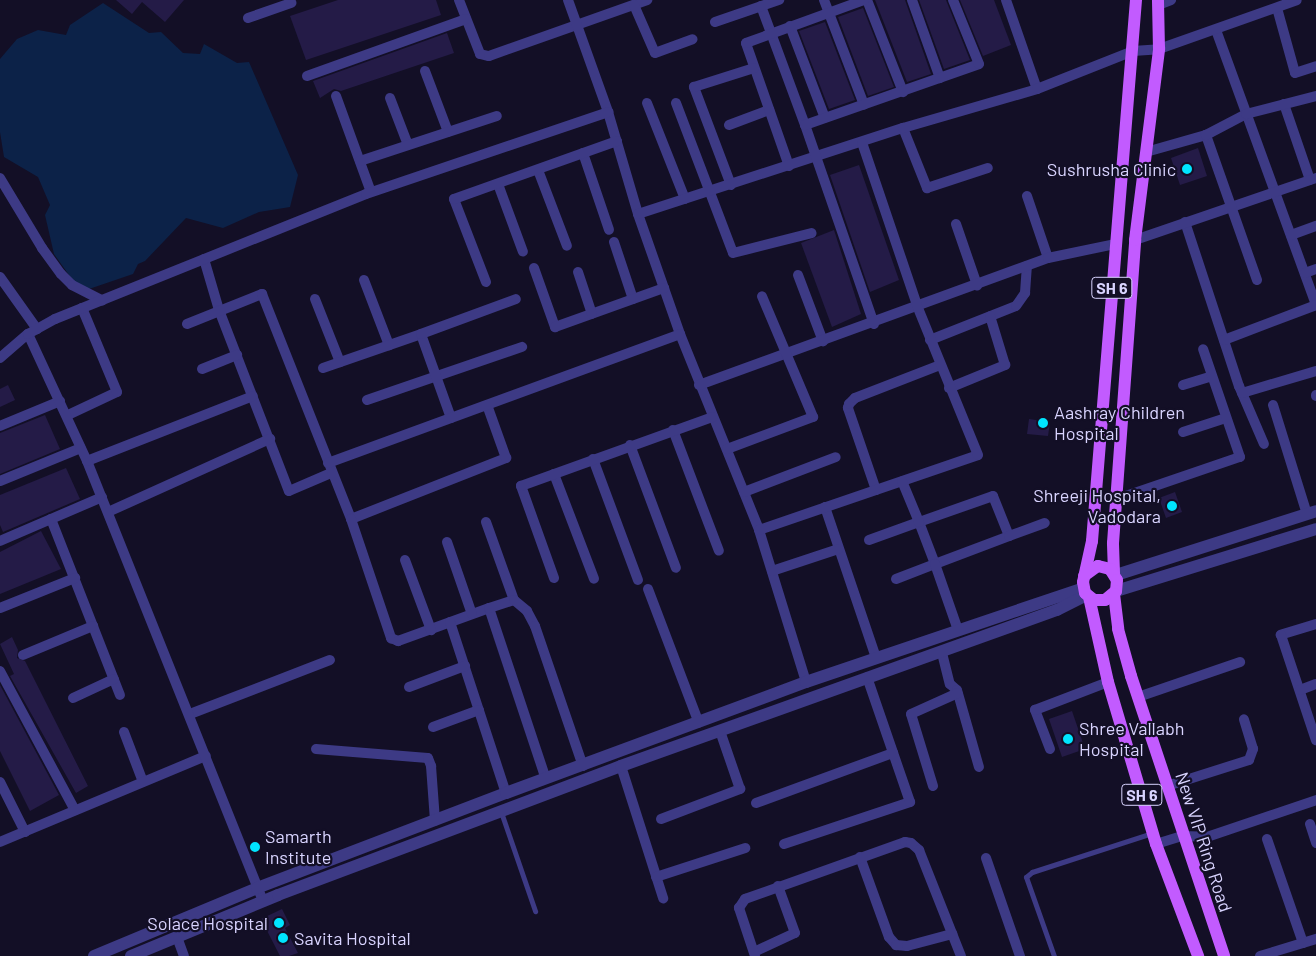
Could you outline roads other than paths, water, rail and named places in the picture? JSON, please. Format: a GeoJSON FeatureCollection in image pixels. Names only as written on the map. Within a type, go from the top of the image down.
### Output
{"type":"FeatureCollection","features":[{"type":"Feature","properties":{"kind":"main road","name":"SH 6"},"geometry":{"type":"LineString","coordinates":[[1136,0],[1092,541],[1086,589],[1108,682],[1155,838],[1198,956]]}},
{"type":"Feature","properties":{"kind":"main road","name":"SH 6"},"geometry":{"type":"LineString","coordinates":[[1115,574],[1117,499],[1135,240],[1159,49],[1158,2]]}},
{"type":"Feature","properties":{"kind":"main road"},"geometry":{"type":"LineString","coordinates":[[1115,574],[1098,566],[1086,589],[1099,601],[1115,593]]}},
{"type":"Feature","properties":{"kind":"main road","name":"New VIP Ring Road"},"geometry":{"type":"LineString","coordinates":[[1115,574],[1118,629],[1183,836],[1224,956]]}},
{"type":"Feature","properties":{"kind":"street"},"geometry":{"type":"LineString","coordinates":[[459,0],[480,54],[489,56],[647,0]]}},
{"type":"Feature","properties":{"kind":"street"},"geometry":{"type":"LineString","coordinates":[[568,0],[608,112],[638,214],[680,334],[699,385],[760,530],[806,682]]}},
{"type":"Feature","properties":{"kind":"street"},"geometry":{"type":"LineString","coordinates":[[715,22],[779,0]]}},
{"type":"Feature","properties":{"kind":"street"},"geometry":{"type":"LineString","coordinates":[[824,0],[864,105]]}},
{"type":"Feature","properties":{"kind":"street"},"geometry":{"type":"LineString","coordinates":[[789,166],[746,42],[865,0],[903,92]]}},
{"type":"Feature","properties":{"kind":"street"},"geometry":{"type":"LineString","coordinates":[[912,0],[940,78]]}},
{"type":"Feature","properties":{"kind":"street"},"geometry":{"type":"LineString","coordinates":[[806,126],[979,64],[953,0]]}},
{"type":"Feature","properties":{"kind":"street"},"geometry":{"type":"LineString","coordinates":[[1006,0],[1037,89]]}},
{"type":"Feature","properties":{"kind":"street"},"geometry":{"type":"LineString","coordinates":[[1158,2],[1171,0]]}},
{"type":"Feature","properties":{"kind":"street"},"geometry":{"type":"LineString","coordinates":[[638,214],[817,158],[903,128],[1037,89],[1133,51],[1159,49],[1297,0]]}},
{"type":"Feature","properties":{"kind":"street"},"geometry":{"type":"LineString","coordinates":[[248,18],[293,1]]}},
{"type":"Feature","properties":{"kind":"street"},"geometry":{"type":"LineString","coordinates":[[634,5],[656,53],[693,39]]}},
{"type":"Feature","properties":{"kind":"street"},"geometry":{"type":"LineString","coordinates":[[761,6],[806,126],[874,324]]}},
{"type":"Feature","properties":{"kind":"street"},"geometry":{"type":"LineString","coordinates":[[1276,8],[1295,73],[1316,66]]}},
{"type":"Feature","properties":{"kind":"street"},"geometry":{"type":"LineString","coordinates":[[307,76],[466,19]]}},
{"type":"Feature","properties":{"kind":"street"},"geometry":{"type":"LineString","coordinates":[[790,26],[825,118]]}},
{"type":"Feature","properties":{"kind":"street"},"geometry":{"type":"LineString","coordinates":[[1216,30],[1316,305],[1224,340]]}},
{"type":"Feature","properties":{"kind":"street"},"geometry":{"type":"LineString","coordinates":[[731,185],[694,87],[754,68]]}},
{"type":"Feature","properties":{"kind":"street"},"geometry":{"type":"LineString","coordinates":[[425,71],[448,132]]}},
{"type":"Feature","properties":{"kind":"street"},"geometry":{"type":"LineString","coordinates":[[336,96],[372,192]]}},
{"type":"Feature","properties":{"kind":"street"},"geometry":{"type":"LineString","coordinates":[[1146,152],[1206,135],[1246,114],[1316,96]]}},
{"type":"Feature","properties":{"kind":"street"},"geometry":{"type":"LineString","coordinates":[[390,98],[408,145]]}},
{"type":"Feature","properties":{"kind":"street"},"geometry":{"type":"LineString","coordinates":[[646,103],[685,199]]}},
{"type":"Feature","properties":{"kind":"street"},"geometry":{"type":"LineString","coordinates":[[676,103],[711,191],[733,254],[812,233]]}},
{"type":"Feature","properties":{"kind":"street"},"geometry":{"type":"LineString","coordinates":[[1135,240],[1313,179],[1284,104]]}},
{"type":"Feature","properties":{"kind":"street"},"geometry":{"type":"LineString","coordinates":[[729,125],[770,110]]}},
{"type":"Feature","properties":{"kind":"street"},"geometry":{"type":"LineString","coordinates":[[0,358],[33,332],[82,308],[372,192],[608,112]]}},
{"type":"Feature","properties":{"kind":"street"},"geometry":{"type":"LineString","coordinates":[[360,161],[497,116]]}},
{"type":"Feature","properties":{"kind":"street"},"geometry":{"type":"LineString","coordinates":[[903,128],[927,188],[988,168]]}},
{"type":"Feature","properties":{"kind":"street"},"geometry":{"type":"LineString","coordinates":[[1206,135],[1257,280]]}},
{"type":"Feature","properties":{"kind":"street"},"geometry":{"type":"LineString","coordinates":[[486,282],[454,199],[617,141]]}},
{"type":"Feature","properties":{"kind":"street"},"geometry":{"type":"LineString","coordinates":[[760,530],[978,455],[949,388],[918,308],[862,143]]}},
{"type":"Feature","properties":{"kind":"street"},"geometry":{"type":"LineString","coordinates":[[583,153],[609,230]]}},
{"type":"Feature","properties":{"kind":"street"},"geometry":{"type":"LineString","coordinates":[[538,170],[566,246]]}},
{"type":"Feature","properties":{"kind":"street"},"geometry":{"type":"LineString","coordinates":[[0,178],[42,248],[62,274],[72,285],[102,300]]}},
{"type":"Feature","properties":{"kind":"street"},"geometry":{"type":"LineString","coordinates":[[498,184],[523,252]]}},
{"type":"Feature","properties":{"kind":"street"},"geometry":{"type":"LineString","coordinates":[[1027,196],[1048,258]]}},
{"type":"Feature","properties":{"kind":"street"},"geometry":{"type":"LineString","coordinates":[[1185,222],[1242,393],[1264,444]]}},
{"type":"Feature","properties":{"kind":"street"},"geometry":{"type":"LineString","coordinates":[[956,224],[977,286]]}},
{"type":"Feature","properties":{"kind":"street"},"geometry":{"type":"LineString","coordinates":[[1291,235],[1316,226]]}},
{"type":"Feature","properties":{"kind":"street"},"geometry":{"type":"LineString","coordinates":[[614,242],[634,299]]}},
{"type":"Feature","properties":{"kind":"street"},"geometry":{"type":"LineString","coordinates":[[699,385],[918,308],[1048,258],[1115,244]]}},
{"type":"Feature","properties":{"kind":"street"},"geometry":{"type":"LineString","coordinates":[[204,259],[219,310],[289,490],[330,468],[451,418],[680,334]]}},
{"type":"Feature","properties":{"kind":"street"},"geometry":{"type":"LineString","coordinates":[[930,340],[1016,306],[1024,293],[1027,266]]}},
{"type":"Feature","properties":{"kind":"street"},"geometry":{"type":"LineString","coordinates":[[534,268],[555,327],[664,288]]}},
{"type":"Feature","properties":{"kind":"street"},"geometry":{"type":"LineString","coordinates":[[1305,273],[1316,269]]}},
{"type":"Feature","properties":{"kind":"street"},"geometry":{"type":"LineString","coordinates":[[578,272],[592,314]]}},
{"type":"Feature","properties":{"kind":"street"},"geometry":{"type":"LineString","coordinates":[[798,275],[823,341]]}},
{"type":"Feature","properties":{"kind":"street"},"geometry":{"type":"LineString","coordinates":[[0,277],[3,289],[33,332],[60,401],[68,415],[190,714],[263,901]]}},
{"type":"Feature","properties":{"kind":"street"},"geometry":{"type":"LineString","coordinates":[[364,280],[389,345]]}},
{"type":"Feature","properties":{"kind":"street"},"geometry":{"type":"LineString","coordinates":[[188,324],[262,294],[351,520],[391,638],[398,641],[514,600]]}},
{"type":"Feature","properties":{"kind":"street"},"geometry":{"type":"LineString","coordinates":[[727,449],[812,417],[762,296]]}},
{"type":"Feature","properties":{"kind":"street"},"geometry":{"type":"LineString","coordinates":[[315,299],[340,362]]}},
{"type":"Feature","properties":{"kind":"street"},"geometry":{"type":"LineString","coordinates":[[323,368],[516,299]]}},
{"type":"Feature","properties":{"kind":"street"},"geometry":{"type":"LineString","coordinates":[[68,415],[117,392],[82,308]]}},
{"type":"Feature","properties":{"kind":"street"},"geometry":{"type":"LineString","coordinates":[[949,388],[1005,364],[990,316]]}},
{"type":"Feature","properties":{"kind":"street"},"geometry":{"type":"LineString","coordinates":[[421,334],[451,418]]}},
{"type":"Feature","properties":{"kind":"street"},"geometry":{"type":"LineString","coordinates":[[367,400],[522,347]]}},
{"type":"Feature","properties":{"kind":"street"},"geometry":{"type":"LineString","coordinates":[[1117,499],[1240,457],[1203,349]]}},
{"type":"Feature","properties":{"kind":"street"},"geometry":{"type":"LineString","coordinates":[[202,369],[237,355]]}},
{"type":"Feature","properties":{"kind":"street"},"geometry":{"type":"LineString","coordinates":[[876,490],[848,408],[849,404],[855,398],[940,365]]}},
{"type":"Feature","properties":{"kind":"street"},"geometry":{"type":"LineString","coordinates":[[1242,393],[1316,371]]}},
{"type":"Feature","properties":{"kind":"street"},"geometry":{"type":"LineString","coordinates":[[1183,385],[1212,376]]}},
{"type":"Feature","properties":{"kind":"street"},"geometry":{"type":"LineString","coordinates":[[87,461],[253,396]]}},
{"type":"Feature","properties":{"kind":"street"},"geometry":{"type":"LineString","coordinates":[[0,426],[60,401]]}},
{"type":"Feature","properties":{"kind":"street"},"geometry":{"type":"LineString","coordinates":[[351,520],[506,458],[487,405]]}},
{"type":"Feature","properties":{"kind":"street"},"geometry":{"type":"LineString","coordinates":[[1115,574],[1312,512],[1273,405]]}},
{"type":"Feature","properties":{"kind":"street"},"geometry":{"type":"LineString","coordinates":[[554,578],[520,486],[713,417]]}},
{"type":"Feature","properties":{"kind":"street"},"geometry":{"type":"LineString","coordinates":[[1183,432],[1226,418]]}},
{"type":"Feature","properties":{"kind":"street"},"geometry":{"type":"LineString","coordinates":[[673,430],[719,551]]}},
{"type":"Feature","properties":{"kind":"street"},"geometry":{"type":"LineString","coordinates":[[108,512],[270,438]]}},
{"type":"Feature","properties":{"kind":"street"},"geometry":{"type":"LineString","coordinates":[[630,446],[676,568]]}},
{"type":"Feature","properties":{"kind":"street"},"geometry":{"type":"LineString","coordinates":[[0,481],[81,448]]}},
{"type":"Feature","properties":{"kind":"street"},"geometry":{"type":"LineString","coordinates":[[744,492],[836,457]]}},
{"type":"Feature","properties":{"kind":"street"},"geometry":{"type":"LineString","coordinates":[[593,459],[638,580]]}},
{"type":"Feature","properties":{"kind":"street"},"geometry":{"type":"LineString","coordinates":[[554,474],[594,579]]}},
{"type":"Feature","properties":{"kind":"street"},"geometry":{"type":"LineString","coordinates":[[902,481],[935,564],[958,630]]}},
{"type":"Feature","properties":{"kind":"street"},"geometry":{"type":"LineString","coordinates":[[869,540],[993,496],[1008,536]]}},
{"type":"Feature","properties":{"kind":"street"},"geometry":{"type":"LineString","coordinates":[[1,538],[102,497]]}},
{"type":"Feature","properties":{"kind":"street"},"geometry":{"type":"LineString","coordinates":[[825,507],[876,658]]}},
{"type":"Feature","properties":{"kind":"street"},"geometry":{"type":"LineString","coordinates":[[51,519],[120,695]]}},
{"type":"Feature","properties":{"kind":"street"},"geometry":{"type":"LineString","coordinates":[[486,522],[514,600],[527,611],[535,626],[583,766]]}},
{"type":"Feature","properties":{"kind":"street"},"geometry":{"type":"LineString","coordinates":[[896,579],[1045,523]]}},
{"type":"Feature","properties":{"kind":"street"},"geometry":{"type":"LineString","coordinates":[[1115,593],[1316,529]]}},
{"type":"Feature","properties":{"kind":"street"},"geometry":{"type":"LineString","coordinates":[[447,542],[472,614]]}},
{"type":"Feature","properties":{"kind":"street"},"geometry":{"type":"LineString","coordinates":[[772,571],[838,549]]}},
{"type":"Feature","properties":{"kind":"street"},"geometry":{"type":"LineString","coordinates":[[405,560],[431,630]]}},
{"type":"Feature","properties":{"kind":"street"},"geometry":{"type":"LineString","coordinates":[[0,608],[75,578]]}},
{"type":"Feature","properties":{"kind":"street"},"geometry":{"type":"LineString","coordinates":[[648,589],[699,723]]}},
{"type":"Feature","properties":{"kind":"street"},"geometry":{"type":"LineString","coordinates":[[94,956],[257,888],[806,682],[1086,589]]}},
{"type":"Feature","properties":{"kind":"street"},"geometry":{"type":"LineString","coordinates":[[131,956],[263,901],[621,766],[867,677],[942,653],[1057,610],[1086,589]]}},
{"type":"Feature","properties":{"kind":"street"},"geometry":{"type":"LineString","coordinates":[[489,608],[546,779]]}},
{"type":"Feature","properties":{"kind":"street"},"geometry":{"type":"LineString","coordinates":[[450,622],[506,793]]}},
{"type":"Feature","properties":{"kind":"street"},"geometry":{"type":"LineString","coordinates":[[1315,734],[1281,635],[1316,624]]}},
{"type":"Feature","properties":{"kind":"street"},"geometry":{"type":"LineString","coordinates":[[23,655],[93,626]]}},
{"type":"Feature","properties":{"kind":"street"},"geometry":{"type":"LineString","coordinates":[[942,653],[950,684],[958,693],[979,767]]}},
{"type":"Feature","properties":{"kind":"street"},"geometry":{"type":"LineString","coordinates":[[190,714],[330,660]]}},
{"type":"Feature","properties":{"kind":"street"},"geometry":{"type":"LineString","coordinates":[[1138,697],[1240,662]]}},
{"type":"Feature","properties":{"kind":"street"},"geometry":{"type":"LineString","coordinates":[[409,687],[465,666]]}},
{"type":"Feature","properties":{"kind":"street"},"geometry":{"type":"LineString","coordinates":[[0,671],[75,810]]}},
{"type":"Feature","properties":{"kind":"street"},"geometry":{"type":"LineString","coordinates":[[784,844],[910,802],[867,677]]}},
{"type":"Feature","properties":{"kind":"street"},"geometry":{"type":"LineString","coordinates":[[73,698],[114,679]]}},
{"type":"Feature","properties":{"kind":"street"},"geometry":{"type":"LineString","coordinates":[[1050,749],[1035,710],[1108,682]]}},
{"type":"Feature","properties":{"kind":"street"},"geometry":{"type":"LineString","coordinates":[[1300,690],[1316,684]]}},
{"type":"Feature","properties":{"kind":"street"},"geometry":{"type":"LineString","coordinates":[[933,786],[911,714],[958,693]]}},
{"type":"Feature","properties":{"kind":"street"},"geometry":{"type":"LineString","coordinates":[[433,727],[479,710]]}},
{"type":"Feature","properties":{"kind":"street"},"geometry":{"type":"LineString","coordinates":[[1167,786],[1248,760],[1253,749],[1244,719]]}},
{"type":"Feature","properties":{"kind":"street"},"geometry":{"type":"LineString","coordinates":[[661,819],[740,789],[720,731]]}},
{"type":"Feature","properties":{"kind":"street"},"geometry":{"type":"LineString","coordinates":[[124,732],[143,782]]}},
{"type":"Feature","properties":{"kind":"street"},"geometry":{"type":"LineString","coordinates":[[316,749],[428,758],[432,766],[435,821]]}},
{"type":"Feature","properties":{"kind":"street"},"geometry":{"type":"LineString","coordinates":[[756,803],[893,753]]}},
{"type":"Feature","properties":{"kind":"street"},"geometry":{"type":"LineString","coordinates":[[0,842],[206,756]]}},
{"type":"Feature","properties":{"kind":"street"},"geometry":{"type":"LineString","coordinates":[[621,766],[663,898]]}},
{"type":"Feature","properties":{"kind":"street"},"geometry":{"type":"LineString","coordinates":[[0,782],[25,832]]}},
{"type":"Feature","properties":{"kind":"street"},"geometry":{"type":"LineString","coordinates":[[1155,838],[1207,837],[1316,800]]}},
{"type":"Feature","properties":{"kind":"street"},"geometry":{"type":"LineString","coordinates":[[1310,824],[1316,843]]}},
{"type":"Feature","properties":{"kind":"street"},"geometry":{"type":"LineString","coordinates":[[1267,839],[1303,943]]}},
{"type":"Feature","properties":{"kind":"street"},"geometry":{"type":"LineString","coordinates":[[778,886],[795,933],[754,954],[740,908],[742,903],[778,886],[898,843],[916,846],[961,956]]}},
{"type":"Feature","properties":{"kind":"street"},"geometry":{"type":"LineString","coordinates":[[656,877],[744,848]]}},
{"type":"Feature","properties":{"kind":"street"},"geometry":{"type":"LineString","coordinates":[[860,857],[889,937],[896,945],[907,946],[952,934]]}},
{"type":"Feature","properties":{"kind":"street"},"geometry":{"type":"LineString","coordinates":[[986,858],[1020,956]]}},
{"type":"Feature","properties":{"kind":"street"},"geometry":{"type":"LineString","coordinates":[[177,937],[184,956]]}},
{"type":"Feature","properties":{"kind":"street"},"geometry":{"type":"LineString","coordinates":[[1260,956],[1316,939]]}},
{"type":"Feature","properties":{"kind":"lane"},"geometry":{"type":"LineString","coordinates":[[501,812],[535,911]]}},
{"type":"Feature","properties":{"kind":"lane"},"geometry":{"type":"LineString","coordinates":[[1054,956],[1026,877],[1032,872],[1155,838]]}},
{"type":"Feature","properties":{"kind":"water"},"geometry":{"type":"Polygon","coordinates":[[[103,3],[149,33],[161,32],[183,53],[200,54],[204,44],[237,63],[249,62],[298,175],[290,207],[259,212],[223,228],[186,218],[145,261],[138,264],[133,274],[89,289],[74,282],[54,254],[45,215],[50,205],[38,177],[4,157],[0,132],[0,59],[17,39],[38,30],[66,35],[70,25],[103,3]]]}},
{"type":"Feature","properties":{"kind":"place","name":"Sushrusha Clinic"},"geometry":{"type":"Point","coordinates":[1187,169]}},
{"type":"Feature","properties":{"kind":"place","name":"Aashray Children Hospital"},"geometry":{"type":"Point","coordinates":[1043,423]}},
{"type":"Feature","properties":{"kind":"place","name":"Shreeji Hospital, Vadodara"},"geometry":{"type":"Point","coordinates":[1172,506]}},
{"type":"Feature","properties":{"kind":"place","name":"Shree Vallabh Hospital"},"geometry":{"type":"Point","coordinates":[1068,739]}},
{"type":"Feature","properties":{"kind":"place","name":"Samarth Institute"},"geometry":{"type":"Point","coordinates":[255,847]}},
{"type":"Feature","properties":{"kind":"place","name":"Solace Hospital"},"geometry":{"type":"Point","coordinates":[279,923]}},
{"type":"Feature","properties":{"kind":"place","name":"Savita Hospital"},"geometry":{"type":"Point","coordinates":[283,938]}}]}
